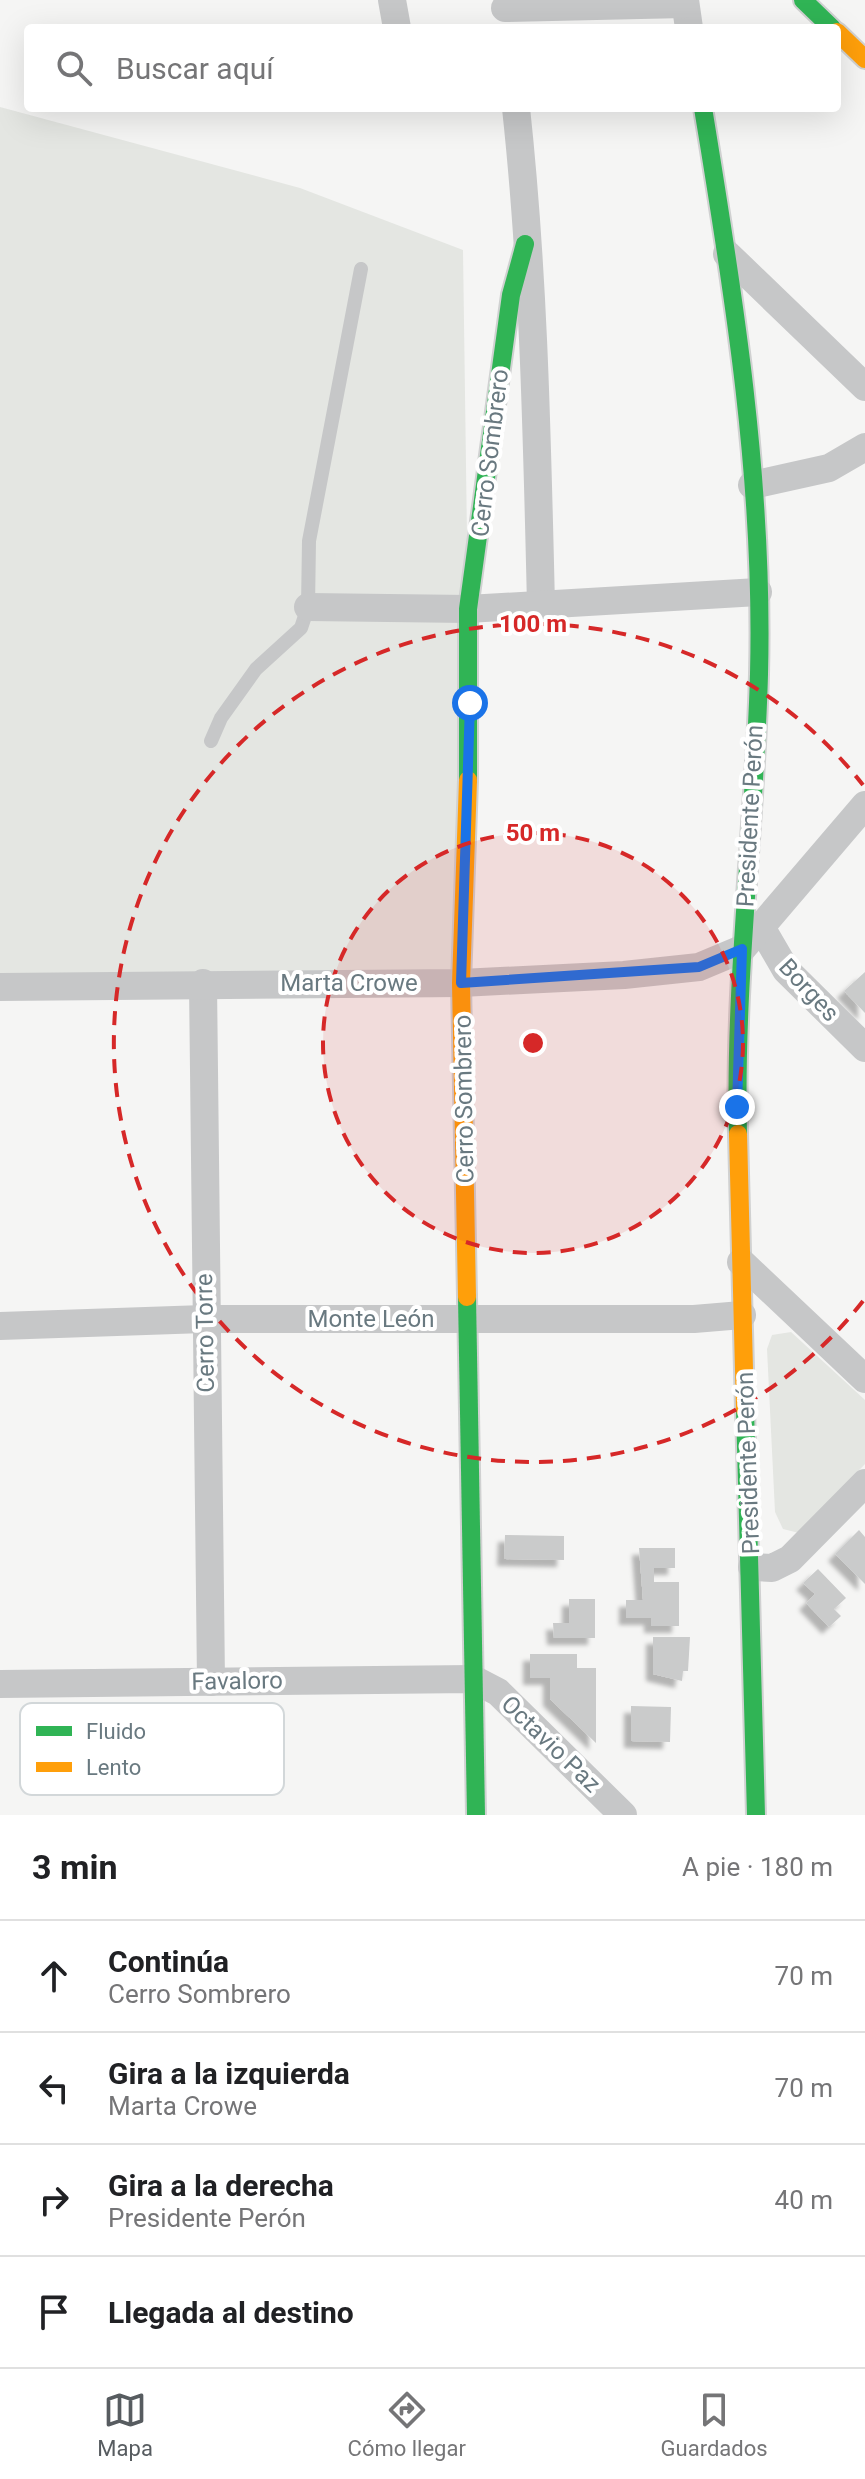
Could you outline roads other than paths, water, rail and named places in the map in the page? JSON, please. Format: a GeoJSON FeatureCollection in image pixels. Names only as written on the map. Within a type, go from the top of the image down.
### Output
{"type":"FeatureCollection","features":[{"type":"Feature","properties":{"kind":"street"},"geometry":{"type":"LineString","coordinates":[[392,0],[396,24]]}},
{"type":"Feature","properties":{"kind":"street"},"geometry":{"type":"LineString","coordinates":[[803,0],[828,24]]}},
{"type":"Feature","properties":{"kind":"street"},"geometry":{"type":"LineString","coordinates":[[506,12],[687,11]]}},
{"type":"Feature","properties":{"kind":"street"},"geometry":{"type":"LineString","coordinates":[[841,36],[865,59]]}},
{"type":"Feature","properties":{"kind":"street","name":"Cerro Sombrero"},"geometry":{"type":"LineString","coordinates":[[516,112],[525,244],[534,304],[541,605]]}},
{"type":"Feature","properties":{"kind":"street","name":"Presidente Perón"},"geometry":{"type":"LineString","coordinates":[[704,112],[739,328],[758,592],[759,674],[742,949],[737,1107],[752,1567],[756,1815]]}},
{"type":"Feature","properties":{"kind":"street","name":"Cerro Sombrero"},"geometry":{"type":"LineString","coordinates":[[476,1815],[470,1319],[461,983],[470,703],[468,609],[489,476],[511,295],[525,244]]}},
{"type":"Feature","properties":{"kind":"street"},"geometry":{"type":"LineString","coordinates":[[727,254],[865,387]]}},
{"type":"Feature","properties":{"kind":"street"},"geometry":{"type":"LineString","coordinates":[[752,485],[829,468],[865,447]]}},
{"type":"Feature","properties":{"kind":"street"},"geometry":{"type":"LineString","coordinates":[[308,607],[468,609],[758,592]]}},
{"type":"Feature","properties":{"kind":"street"},"geometry":{"type":"LineString","coordinates":[[742,949],[865,805]]}},
{"type":"Feature","properties":{"kind":"street","name":"Borges"},"geometry":{"type":"LineString","coordinates":[[761,927],[786,970],[865,1048]]}},
{"type":"Feature","properties":{"kind":"street","name":"Marta Crowe"},"geometry":{"type":"LineString","coordinates":[[0,987],[461,983],[699,967],[742,949]]}},
{"type":"Feature","properties":{"kind":"street","name":"Cerro Torre"},"geometry":{"type":"LineString","coordinates":[[203,983],[204,1319],[211,1682]]}},
{"type":"Feature","properties":{"kind":"street"},"geometry":{"type":"LineString","coordinates":[[741,1262],[865,1379]]}},
{"type":"Feature","properties":{"kind":"street","name":"Monte León"},"geometry":{"type":"LineString","coordinates":[[0,1326],[204,1319],[694,1319],[742,1315]]}},
{"type":"Feature","properties":{"kind":"street"},"geometry":{"type":"LineString","coordinates":[[752,1567],[772,1568],[790,1559],[865,1483]]}},
{"type":"Feature","properties":{"kind":"street","name":"Favaloro"},"geometry":{"type":"LineString","coordinates":[[0,1684],[473,1679]]}},
{"type":"Feature","properties":{"kind":"street","name":"Octavio Paz"},"geometry":{"type":"LineString","coordinates":[[473,1679],[498,1692],[623,1815]]}},
{"type":"Feature","properties":{"kind":"lane"},"geometry":{"type":"LineString","coordinates":[[211,741],[221,718],[256,669],[301,628],[308,607],[309,541],[361,269]]}}]}
